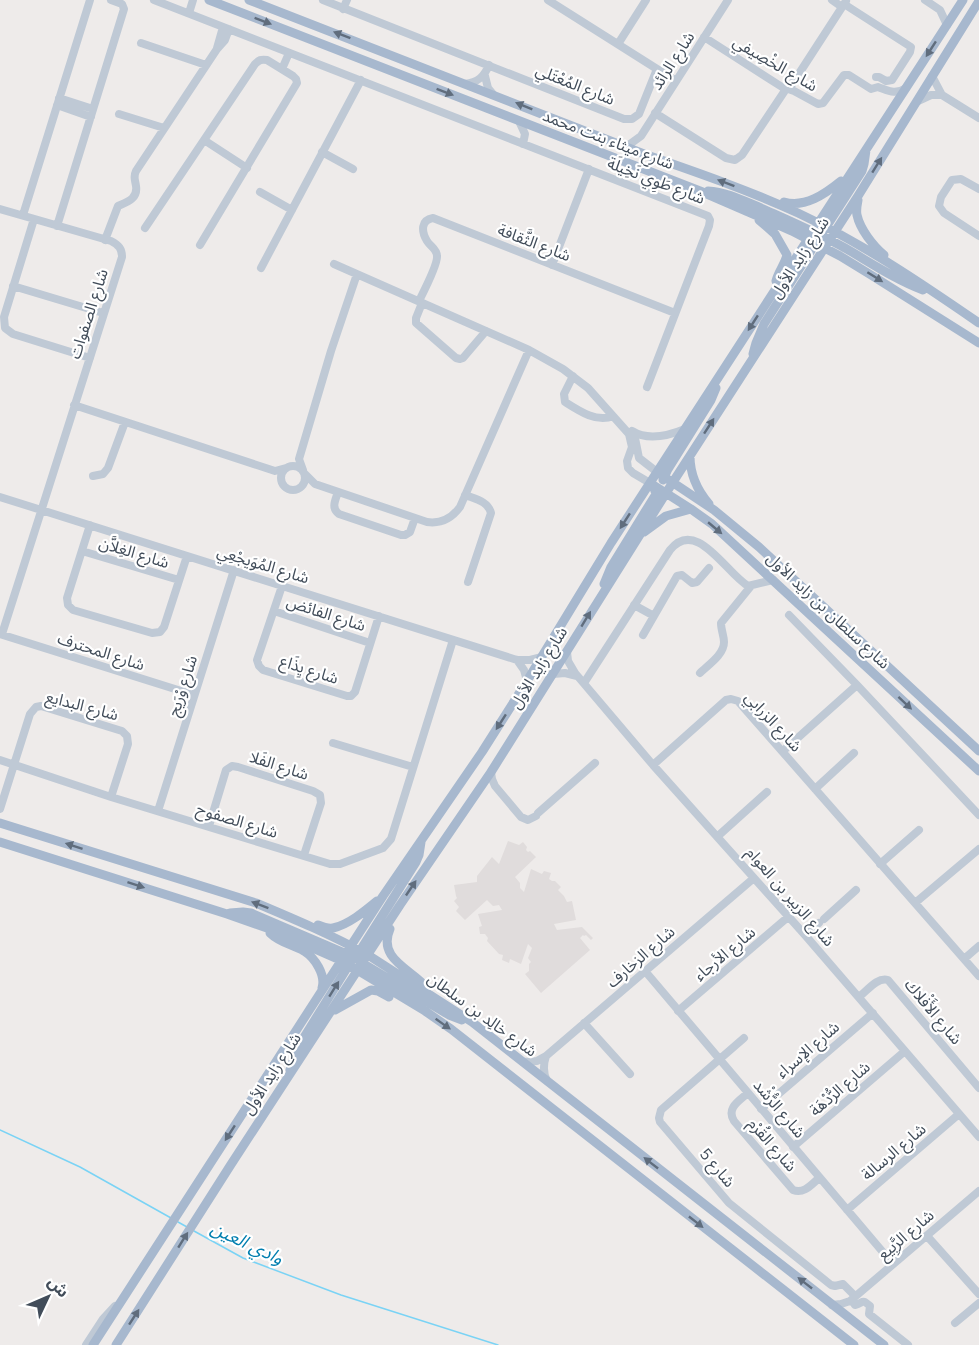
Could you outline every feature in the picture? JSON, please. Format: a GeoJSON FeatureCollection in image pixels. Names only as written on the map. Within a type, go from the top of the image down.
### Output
{"type":"FeatureCollection","features":[{"type":"Feature","properties":{"kind":"main road","name":"شارع ميثاء بنت محمد"},"geometry":{"type":"LineString","coordinates":[[208,0],[700,191],[751,213],[821,236],[899,269],[978,321]]}},
{"type":"Feature","properties":{"kind":"main road","name":"شارع ميثاء بنت محمد"},"geometry":{"type":"LineString","coordinates":[[249,0],[644,154],[760,196],[821,236],[871,275],[979,343]]}},
{"type":"Feature","properties":{"kind":"main road","name":"شارع زايد الأول"},"geometry":{"type":"LineString","coordinates":[[665,477],[685,429],[775,290],[858,196],[979,1]]}},
{"type":"Feature","properties":{"kind":"main road","name":"شارع زايد الأول"},"geometry":{"type":"LineString","coordinates":[[116,1345],[330,1013],[383,896],[482,752],[649,484],[665,477],[690,456],[751,362],[821,236],[848,176],[961,3]]}},
{"type":"Feature","properties":{"kind":"main road"},"geometry":{"type":"LineString","coordinates":[[821,236],[862,171],[866,148]]}},
{"type":"Feature","properties":{"kind":"main road"},"geometry":{"type":"LineString","coordinates":[[760,196],[800,204],[827,192],[848,176]]}},
{"type":"Feature","properties":{"kind":"main road"},"geometry":{"type":"LineString","coordinates":[[700,191],[715,192],[736,198],[821,236],[914,287],[934,293]]}},
{"type":"Feature","properties":{"kind":"main road"},"geometry":{"type":"LineString","coordinates":[[858,196],[856,214],[868,238],[875,248],[899,269]]}},
{"type":"Feature","properties":{"kind":"main road"},"geometry":{"type":"LineString","coordinates":[[751,213],[775,234],[787,255],[776,278],[775,290]]}},
{"type":"Feature","properties":{"kind":"main road"},"geometry":{"type":"LineString","coordinates":[[666,493],[663,483],[665,477],[711,400],[719,376]]}},
{"type":"Feature","properties":{"kind":"main road"},"geometry":{"type":"LineString","coordinates":[[690,456],[694,480],[714,510]]}},
{"type":"Feature","properties":{"kind":"main road","name":"شارع سلطان بن زايد الأول"},"geometry":{"type":"LineString","coordinates":[[665,477],[714,510],[777,562],[979,751]]}},
{"type":"Feature","properties":{"kind":"main road"},"geometry":{"type":"LineString","coordinates":[[603,592],[607,573],[656,494],[654,488],[649,484]]}},
{"type":"Feature","properties":{"kind":"main road","name":"شارع سلطان بن زايد الأول"},"geometry":{"type":"LineString","coordinates":[[649,484],[712,524],[979,771]]}},
{"type":"Feature","properties":{"kind":"main road","name":"شارع زايد الأول"},"geometry":{"type":"LineString","coordinates":[[93,1345],[316,1000],[400,905],[491,772],[666,493]]}},
{"type":"Feature","properties":{"kind":"main road"},"geometry":{"type":"LineString","coordinates":[[637,538],[666,516],[691,509]]}},
{"type":"Feature","properties":{"kind":"main road"},"geometry":{"type":"LineString","coordinates":[[952,746],[961,742],[979,758]]}},
{"type":"Feature","properties":{"kind":"main road","name":"شارع خالِد بن سلطان"},"geometry":{"type":"LineString","coordinates":[[0,824],[225,893],[288,916],[355,958],[504,1070],[854,1345]]}},
{"type":"Feature","properties":{"kind":"main road"},"geometry":{"type":"LineString","coordinates":[[288,1077],[297,1047],[416,862],[420,855],[421,840]]}},
{"type":"Feature","properties":{"kind":"main road","name":"شارع خالِد بن سلطان"},"geometry":{"type":"LineString","coordinates":[[0,842],[227,914],[355,958],[434,996],[472,1022],[884,1345]]}},
{"type":"Feature","properties":{"kind":"main road"},"geometry":{"type":"LineString","coordinates":[[288,916],[327,928],[335,928],[360,915],[383,896]]}},
{"type":"Feature","properties":{"kind":"main road"},"geometry":{"type":"LineString","coordinates":[[400,905],[387,935],[387,946],[396,963],[418,978],[434,996]]}},
{"type":"Feature","properties":{"kind":"main road"},"geometry":{"type":"LineString","coordinates":[[227,914],[243,912],[259,915],[355,958],[449,1015],[472,1022]]}},
{"type":"Feature","properties":{"kind":"main road"},"geometry":{"type":"LineString","coordinates":[[267,928],[279,940],[305,952],[319,968],[324,982],[316,1000]]}},
{"type":"Feature","properties":{"kind":"main road"},"geometry":{"type":"LineString","coordinates":[[330,1013],[349,1001],[375,990],[406,1006],[425,1011]]}},
{"type":"Feature","properties":{"kind":"street"},"geometry":{"type":"LineString","coordinates":[[23,216],[90,0]]}},
{"type":"Feature","properties":{"kind":"street"},"geometry":{"type":"LineString","coordinates":[[57,226],[124,9],[122,4],[112,0]]}},
{"type":"Feature","properties":{"kind":"street","name":"شارع طَوِي نَخِيلَة"},"geometry":{"type":"LineString","coordinates":[[154,0],[287,53],[524,141],[589,170],[707,215],[710,218],[709,226],[647,387]]}},
{"type":"Feature","properties":{"kind":"street"},"geometry":{"type":"LineString","coordinates":[[189,13],[193,0]]}},
{"type":"Feature","properties":{"kind":"street","name":"شارع المُعْتَلي"},"geometry":{"type":"LineString","coordinates":[[323,0],[628,120],[639,114],[657,69]]}},
{"type":"Feature","properties":{"kind":"street"},"geometry":{"type":"LineString","coordinates":[[343,9],[347,0]]}},
{"type":"Feature","properties":{"kind":"street"},"geometry":{"type":"LineString","coordinates":[[548,0],[676,81]]}},
{"type":"Feature","properties":{"kind":"street"},"geometry":{"type":"LineString","coordinates":[[618,44],[646,0]]}},
{"type":"Feature","properties":{"kind":"street","name":"شارع الرائد"},"geometry":{"type":"LineString","coordinates":[[626,147],[641,136],[728,0]]}},
{"type":"Feature","properties":{"kind":"street"},"geometry":{"type":"LineString","coordinates":[[832,0],[844,3],[911,47],[892,80],[886,81],[879,76],[876,77]]}},
{"type":"Feature","properties":{"kind":"street"},"geometry":{"type":"LineString","coordinates":[[925,0],[940,10],[947,25]]}},
{"type":"Feature","properties":{"kind":"street"},"geometry":{"type":"LineString","coordinates":[[655,113],[726,158],[735,160],[742,155],[788,89],[844,3]]}},
{"type":"Feature","properties":{"kind":"street","name":"شارع زايد الأول"},"geometry":{"type":"LineString","coordinates":[[940,10],[950,10],[961,3]]}},
{"type":"Feature","properties":{"kind":"street"},"geometry":{"type":"LineString","coordinates":[[0,209],[57,226],[109,236],[120,206],[129,202],[134,196],[136,189],[134,173],[217,49],[226,28]]}},
{"type":"Feature","properties":{"kind":"street","name":"شارع الخْصِيفي"},"geometry":{"type":"LineString","coordinates":[[704,37],[814,103],[820,104],[826,99],[842,76],[846,75],[869,88],[878,87],[887,92]]}},
{"type":"Feature","properties":{"kind":"street"},"geometry":{"type":"LineString","coordinates":[[141,43],[206,65]]}},
{"type":"Feature","properties":{"kind":"street"},"geometry":{"type":"LineString","coordinates":[[280,68],[287,53]]}},
{"type":"Feature","properties":{"kind":"street"},"geometry":{"type":"LineString","coordinates":[[144,228],[258,60],[267,60],[296,79],[297,83],[200,244]]}},
{"type":"Feature","properties":{"kind":"street"},"geometry":{"type":"LineString","coordinates":[[489,65],[485,76],[488,88],[493,94]]}},
{"type":"Feature","properties":{"kind":"street"},"geometry":{"type":"LineString","coordinates":[[465,84],[485,76]]}},
{"type":"Feature","properties":{"kind":"street"},"geometry":{"type":"LineString","coordinates":[[932,76],[942,95],[979,118]]}},
{"type":"Feature","properties":{"kind":"street"},"geometry":{"type":"LineString","coordinates":[[261,268],[361,80]]}},
{"type":"Feature","properties":{"kind":"street"},"geometry":{"type":"LineString","coordinates":[[887,92],[898,92],[907,87]]}},
{"type":"Feature","properties":{"kind":"street"},"geometry":{"type":"LineString","coordinates":[[887,92],[894,107]]}},
{"type":"Feature","properties":{"kind":"street"},"geometry":{"type":"LineString","coordinates":[[917,102],[931,95],[942,95]]}},
{"type":"Feature","properties":{"kind":"street"},"geometry":{"type":"LineString","coordinates":[[58,101],[92,113]]}},
{"type":"Feature","properties":{"kind":"street"},"geometry":{"type":"LineString","coordinates":[[120,114],[164,128]]}},
{"type":"Feature","properties":{"kind":"street"},"geometry":{"type":"LineString","coordinates":[[519,121],[524,129],[524,141]]}},
{"type":"Feature","properties":{"kind":"street"},"geometry":{"type":"LineString","coordinates":[[524,141],[532,133],[541,130]]}},
{"type":"Feature","properties":{"kind":"street"},"geometry":{"type":"LineString","coordinates":[[641,136],[644,154]]}},
{"type":"Feature","properties":{"kind":"street"},"geometry":{"type":"LineString","coordinates":[[204,140],[247,168]]}},
{"type":"Feature","properties":{"kind":"street"},"geometry":{"type":"LineString","coordinates":[[322,152],[353,169]]}},
{"type":"Feature","properties":{"kind":"street"},"geometry":{"type":"LineString","coordinates":[[552,265],[589,170]]}},
{"type":"Feature","properties":{"kind":"street"},"geometry":{"type":"LineString","coordinates":[[979,189],[961,179],[952,180],[941,197],[939,206],[944,213],[979,236]]}},
{"type":"Feature","properties":{"kind":"street"},"geometry":{"type":"LineString","coordinates":[[260,192],[292,210]]}},
{"type":"Feature","properties":{"kind":"street","name":"شارع الثَّقافة"},"geometry":{"type":"LineString","coordinates":[[420,302],[437,261],[437,253],[427,241],[423,230],[425,222],[431,218],[675,313]]}},
{"type":"Feature","properties":{"kind":"street"},"geometry":{"type":"LineString","coordinates":[[34,219],[3,322],[8,332],[90,358]]}},
{"type":"Feature","properties":{"kind":"street","name":"شارع الصفوات"},"geometry":{"type":"LineString","coordinates":[[1,634],[122,257],[119,246],[109,236]]}},
{"type":"Feature","properties":{"kind":"street"},"geometry":{"type":"LineString","coordinates":[[334,264],[529,350],[573,376],[593,393],[627,432],[632,447],[627,461],[628,468],[649,484]]}},
{"type":"Feature","properties":{"kind":"street"},"geometry":{"type":"LineString","coordinates":[[300,487],[305,481],[299,459],[357,274]]}},
{"type":"Feature","properties":{"kind":"street"},"geometry":{"type":"LineString","coordinates":[[13,286],[103,313]]}},
{"type":"Feature","properties":{"kind":"street"},"geometry":{"type":"LineString","coordinates":[[420,302],[416,323],[458,359],[463,358],[486,331]]}},
{"type":"Feature","properties":{"kind":"street"},"geometry":{"type":"LineString","coordinates":[[74,405],[274,471],[297,466],[315,484],[434,523],[449,518],[455,513],[465,495],[529,350]]}},
{"type":"Feature","properties":{"kind":"street"},"geometry":{"type":"LineString","coordinates":[[573,376],[564,394],[565,402],[597,418],[613,416]]}},
{"type":"Feature","properties":{"kind":"street"},"geometry":{"type":"LineString","coordinates":[[613,416],[630,430],[646,437],[672,434],[685,429]]}},
{"type":"Feature","properties":{"kind":"street"},"geometry":{"type":"LineString","coordinates":[[93,476],[102,474],[108,468],[125,422]]}},
{"type":"Feature","properties":{"kind":"street"},"geometry":{"type":"LineString","coordinates":[[630,430],[635,438],[639,458],[665,477]]}},
{"type":"Feature","properties":{"kind":"street"},"geometry":{"type":"LineString","coordinates":[[282,481],[282,473],[299,459]]}},
{"type":"Feature","properties":{"kind":"street"},"geometry":{"type":"LineString","coordinates":[[274,471],[289,489],[315,484]]}},
{"type":"Feature","properties":{"kind":"street"},"geometry":{"type":"LineString","coordinates":[[338,492],[334,506],[339,514],[401,535],[405,536],[410,532],[415,518]]}},
{"type":"Feature","properties":{"kind":"street"},"geometry":{"type":"LineString","coordinates":[[465,495],[485,503],[490,507],[491,513],[468,582]]}},
{"type":"Feature","properties":{"kind":"street","name":"شارع المُوَيجْعِي"},"geometry":{"type":"LineString","coordinates":[[0,497],[517,660],[542,657]]}},
{"type":"Feature","properties":{"kind":"street"},"geometry":{"type":"LineString","coordinates":[[90,525],[67,598],[68,605],[73,610],[158,633],[164,627],[187,556]]}},
{"type":"Feature","properties":{"kind":"street"},"geometry":{"type":"LineString","coordinates":[[553,674],[565,673],[581,680],[673,545],[683,540],[695,540],[700,543],[745,585],[773,580]]}},
{"type":"Feature","properties":{"kind":"street","name":"شارع الغِلاَّن"},"geometry":{"type":"LineString","coordinates":[[82,551],[179,580]]}},
{"type":"Feature","properties":{"kind":"street"},"geometry":{"type":"LineString","coordinates":[[700,673],[722,651],[724,643],[721,622],[753,585],[757,575],[755,564]]}},
{"type":"Feature","properties":{"kind":"street"},"geometry":{"type":"LineString","coordinates":[[642,635],[677,576],[682,575],[692,583],[697,582],[709,568]]}},
{"type":"Feature","properties":{"kind":"street","name":"شارع وْرَيج"},"geometry":{"type":"LineString","coordinates":[[158,811],[234,570]]}},
{"type":"Feature","properties":{"kind":"street","name":"شارع يِذَاع"},"geometry":{"type":"LineString","coordinates":[[282,585],[257,660],[259,666],[264,670],[350,696],[355,692],[379,616]]}},
{"type":"Feature","properties":{"kind":"street"},"geometry":{"type":"LineString","coordinates":[[634,605],[654,616]]}},
{"type":"Feature","properties":{"kind":"street","name":"شارع الفائض"},"geometry":{"type":"LineString","coordinates":[[274,612],[370,643]]}},
{"type":"Feature","properties":{"kind":"street"},"geometry":{"type":"LineString","coordinates":[[789,615],[979,815]]}},
{"type":"Feature","properties":{"kind":"street","name":"شارع المحترف"},"geometry":{"type":"LineString","coordinates":[[1,634],[194,695]]}},
{"type":"Feature","properties":{"kind":"street","name":"شارع الصفوح"},"geometry":{"type":"LineString","coordinates":[[0,760],[111,797],[335,865],[384,848],[391,839],[453,640]]}},
{"type":"Feature","properties":{"kind":"street","name":"شارع الزبير بن العوام"},"geometry":{"type":"LineString","coordinates":[[567,652],[570,665],[581,680],[653,765],[860,997],[978,1134]]}},
{"type":"Feature","properties":{"kind":"street"},"geometry":{"type":"LineString","coordinates":[[517,660],[524,670],[527,681]]}},
{"type":"Feature","properties":{"kind":"street"},"geometry":{"type":"LineString","coordinates":[[783,751],[857,685]]}},
{"type":"Feature","properties":{"kind":"street","name":"شارع الزرابي"},"geometry":{"type":"LineString","coordinates":[[653,765],[726,700],[736,700],[979,976]]}},
{"type":"Feature","properties":{"kind":"street","name":"شارع البدايع"},"geometry":{"type":"LineString","coordinates":[[11,827],[3,818],[0,809],[30,714],[36,707],[45,706],[122,731],[127,736],[128,744],[111,797]]}},
{"type":"Feature","properties":{"kind":"street"},"geometry":{"type":"LineString","coordinates":[[333,743],[413,767]]}},
{"type":"Feature","properties":{"kind":"street"},"geometry":{"type":"LineString","coordinates":[[815,789],[854,753]]}},
{"type":"Feature","properties":{"kind":"street"},"geometry":{"type":"LineString","coordinates":[[491,772],[498,789],[521,817],[528,820],[537,815],[595,763]]}},
{"type":"Feature","properties":{"kind":"street","name":"شارع الفَلا"},"geometry":{"type":"LineString","coordinates":[[209,826],[225,773],[229,768],[235,766],[320,795],[321,803],[304,855]]}},
{"type":"Feature","properties":{"kind":"street"},"geometry":{"type":"LineString","coordinates":[[479,789],[490,787],[498,789]]}},
{"type":"Feature","properties":{"kind":"street"},"geometry":{"type":"LineString","coordinates":[[718,836],[767,792]]}},
{"type":"Feature","properties":{"kind":"street"},"geometry":{"type":"LineString","coordinates":[[880,864],[919,830]]}},
{"type":"Feature","properties":{"kind":"street"},"geometry":{"type":"LineString","coordinates":[[915,903],[979,849]]}},
{"type":"Feature","properties":{"kind":"street","name":"شارع الزخارف"},"geometry":{"type":"LineString","coordinates":[[521,1062],[537,1061],[546,1056],[754,878]]}},
{"type":"Feature","properties":{"kind":"street"},"geometry":{"type":"LineString","coordinates":[[805,935],[856,890]]}},
{"type":"Feature","properties":{"kind":"street","name":"شارع الأرجاء"},"geometry":{"type":"LineString","coordinates":[[678,1011],[789,917]]}},
{"type":"Feature","properties":{"kind":"street"},"geometry":{"type":"LineString","coordinates":[[964,959],[979,946]]}},
{"type":"Feature","properties":{"kind":"street","name":"شارع الرُّشْد"},"geometry":{"type":"LineString","coordinates":[[645,971],[893,1264]]}},
{"type":"Feature","properties":{"kind":"street","name":"شارع الأَفْلاك"},"geometry":{"type":"LineString","coordinates":[[860,997],[879,980],[888,980],[979,1088]]}},
{"type":"Feature","properties":{"kind":"street","name":"شارع الإسراء"},"geometry":{"type":"LineString","coordinates":[[761,1109],[873,1013]]}},
{"type":"Feature","properties":{"kind":"street"},"geometry":{"type":"LineString","coordinates":[[584,1023],[630,1074]]}},
{"type":"Feature","properties":{"kind":"street","name":"شارع 5"},"geometry":{"type":"LineString","coordinates":[[744,1038],[661,1110],[660,1122],[739,1212],[831,1285],[843,1284],[855,1305],[862,1301],[865,1302],[870,1306],[869,1314],[908,1345]]}},
{"type":"Feature","properties":{"kind":"street","name":"شارع الرُّدْهَة"},"geometry":{"type":"LineString","coordinates":[[793,1147],[905,1051]]}},
{"type":"Feature","properties":{"kind":"street"},"geometry":{"type":"LineString","coordinates":[[546,1056],[544,1072],[548,1082]]}},
{"type":"Feature","properties":{"kind":"street","name":"شارع القُرْم"},"geometry":{"type":"LineString","coordinates":[[748,1094],[731,1110],[734,1121],[793,1190],[803,1191],[819,1178]]}},
{"type":"Feature","properties":{"kind":"street","name":"شارع الرسالة"},"geometry":{"type":"LineString","coordinates":[[847,1210],[959,1114]]}},
{"type":"Feature","properties":{"kind":"street","name":"شارع الرَّبِيع"},"geometry":{"type":"LineString","coordinates":[[832,1305],[842,1304],[853,1298],[979,1191]]}},
{"type":"Feature","properties":{"kind":"street"},"geometry":{"type":"LineString","coordinates":[[927,1236],[979,1294]]}},
{"type":"Feature","properties":{"kind":"street"},"geometry":{"type":"LineString","coordinates":[[86,1345],[102,1319],[127,1294]]}},
{"type":"Feature","properties":{"kind":"street"},"geometry":{"type":"LineString","coordinates":[[851,1319],[848,1310],[853,1298]]}},
{"type":"Feature","properties":{"kind":"street"},"geometry":{"type":"LineString","coordinates":[[955,1323],[979,1303]]}},
{"type":"Feature","properties":{"kind":"shaded area"},"geometry":{"type":"Polygon","coordinates":[[[508,841],[519,845],[523,842],[527,847],[526,850],[536,857],[515,877],[520,883],[520,888],[524,892],[531,869],[542,874],[544,871],[551,873],[549,879],[561,887],[558,890],[567,902],[572,901],[576,920],[554,924],[557,930],[582,927],[593,938],[591,940],[583,935],[580,938],[590,950],[541,993],[525,974],[529,971],[531,962],[528,958],[532,948],[528,944],[521,964],[510,959],[509,963],[502,960],[503,955],[499,954],[487,941],[485,934],[480,934],[479,927],[482,926],[478,914],[502,910],[499,905],[493,906],[487,900],[465,920],[456,911],[459,907],[454,901],[457,898],[454,885],[477,882],[477,876],[492,857],[499,864],[508,841]]]}},
{"type":"Feature","properties":{"kind":"waterway","name":"وادي العين"},"geometry":{"type":"LineString","coordinates":[[0,1130],[80,1167],[171,1218]]}},
{"type":"Feature","properties":{"kind":"waterway","name":"وادي العين"},"geometry":{"type":"LineString","coordinates":[[178,1222],[187,1227]]}},
{"type":"Feature","properties":{"kind":"waterway","name":"وادي العين"},"geometry":{"type":"LineString","coordinates":[[194,1231],[243,1258],[341,1295],[498,1345]]}}]}
